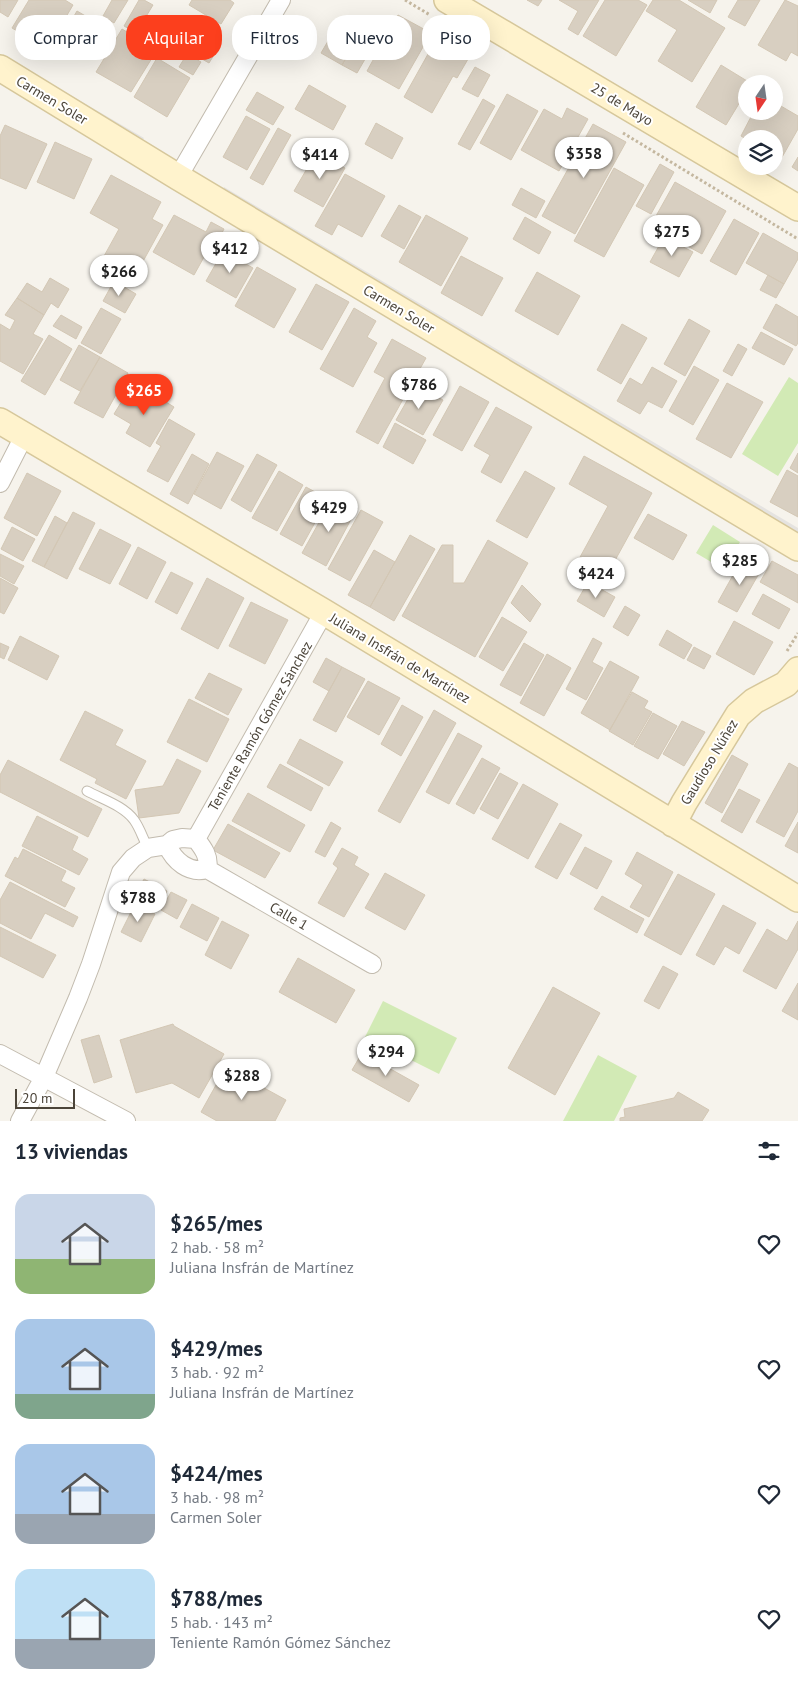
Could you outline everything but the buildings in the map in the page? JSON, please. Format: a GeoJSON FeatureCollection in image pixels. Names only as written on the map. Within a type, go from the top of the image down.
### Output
{"type":"FeatureCollection","features":[{"type":"Feature","properties":{"kind":"street"},"geometry":{"type":"LineString","coordinates":[[178,177],[281,0]]}},
{"type":"Feature","properties":{"kind":"street","name":"25 de Mayo"},"geometry":{"type":"LineString","coordinates":[[446,0],[798,208]]}},
{"type":"Feature","properties":{"kind":"street","name":"Carmen Soler"},"geometry":{"type":"LineString","coordinates":[[0,68],[178,177],[798,548]]}},
{"type":"Feature","properties":{"kind":"street","name":"Juliana Insfrán de Martínez"},"geometry":{"type":"LineString","coordinates":[[0,421],[324,612],[798,899]]}},
{"type":"Feature","properties":{"kind":"street"},"geometry":{"type":"LineString","coordinates":[[0,484],[24,436]]}},
{"type":"Feature","properties":{"kind":"street","name":"Teniente Ramón Gómez Sánchez"},"geometry":{"type":"LineString","coordinates":[[196,839],[324,612]]}},
{"type":"Feature","properties":{"kind":"street","name":"Gaudioso Núñez"},"geometry":{"type":"LineString","coordinates":[[673,824],[738,716],[754,701],[786,684],[798,670]]}},
{"type":"Feature","properties":{"kind":"street"},"geometry":{"type":"LineString","coordinates":[[20,1121],[44,1077],[91,964],[121,872],[133,858],[148,848],[167,845],[173,840],[182,838],[196,839],[206,854],[207,869]]}},
{"type":"Feature","properties":{"kind":"street","name":"Calle 1"},"geometry":{"type":"LineString","coordinates":[[167,845],[176,860],[193,870],[207,869],[372,964]]}},
{"type":"Feature","properties":{"kind":"street"},"geometry":{"type":"LineString","coordinates":[[0,1054],[126,1121]]}},
{"type":"Feature","properties":{"kind":"lane"},"geometry":{"type":"LineString","coordinates":[[88,790],[130,815],[148,848]]}},
{"type":"Feature","properties":{"kind":"green space"},"geometry":{"type":"Polygon","coordinates":[[[789,377],[798,383],[798,443],[778,476],[742,454],[789,377]]]}},
{"type":"Feature","properties":{"kind":"green space"},"geometry":{"type":"Polygon","coordinates":[[[713,525],[740,542],[723,569],[696,553],[713,525]]]}},
{"type":"Feature","properties":{"kind":"green space"},"geometry":{"type":"Polygon","coordinates":[[[383,1001],[457,1038],[439,1074],[365,1037],[383,1001]]]}},
{"type":"Feature","properties":{"kind":"green space"},"geometry":{"type":"Polygon","coordinates":[[[598,1055],[637,1076],[614,1121],[563,1121],[598,1055]]]}},
{"type":"Feature","properties":{"kind":"shaded area"},"geometry":{"type":"Polygon","coordinates":[[[0,54],[144,138],[141,143],[0,60],[0,54]]]}},
{"type":"Feature","properties":{"kind":"shaded area"},"geometry":{"type":"Polygon","coordinates":[[[224,187],[798,528],[798,536],[221,193],[224,187]]]}}]}
